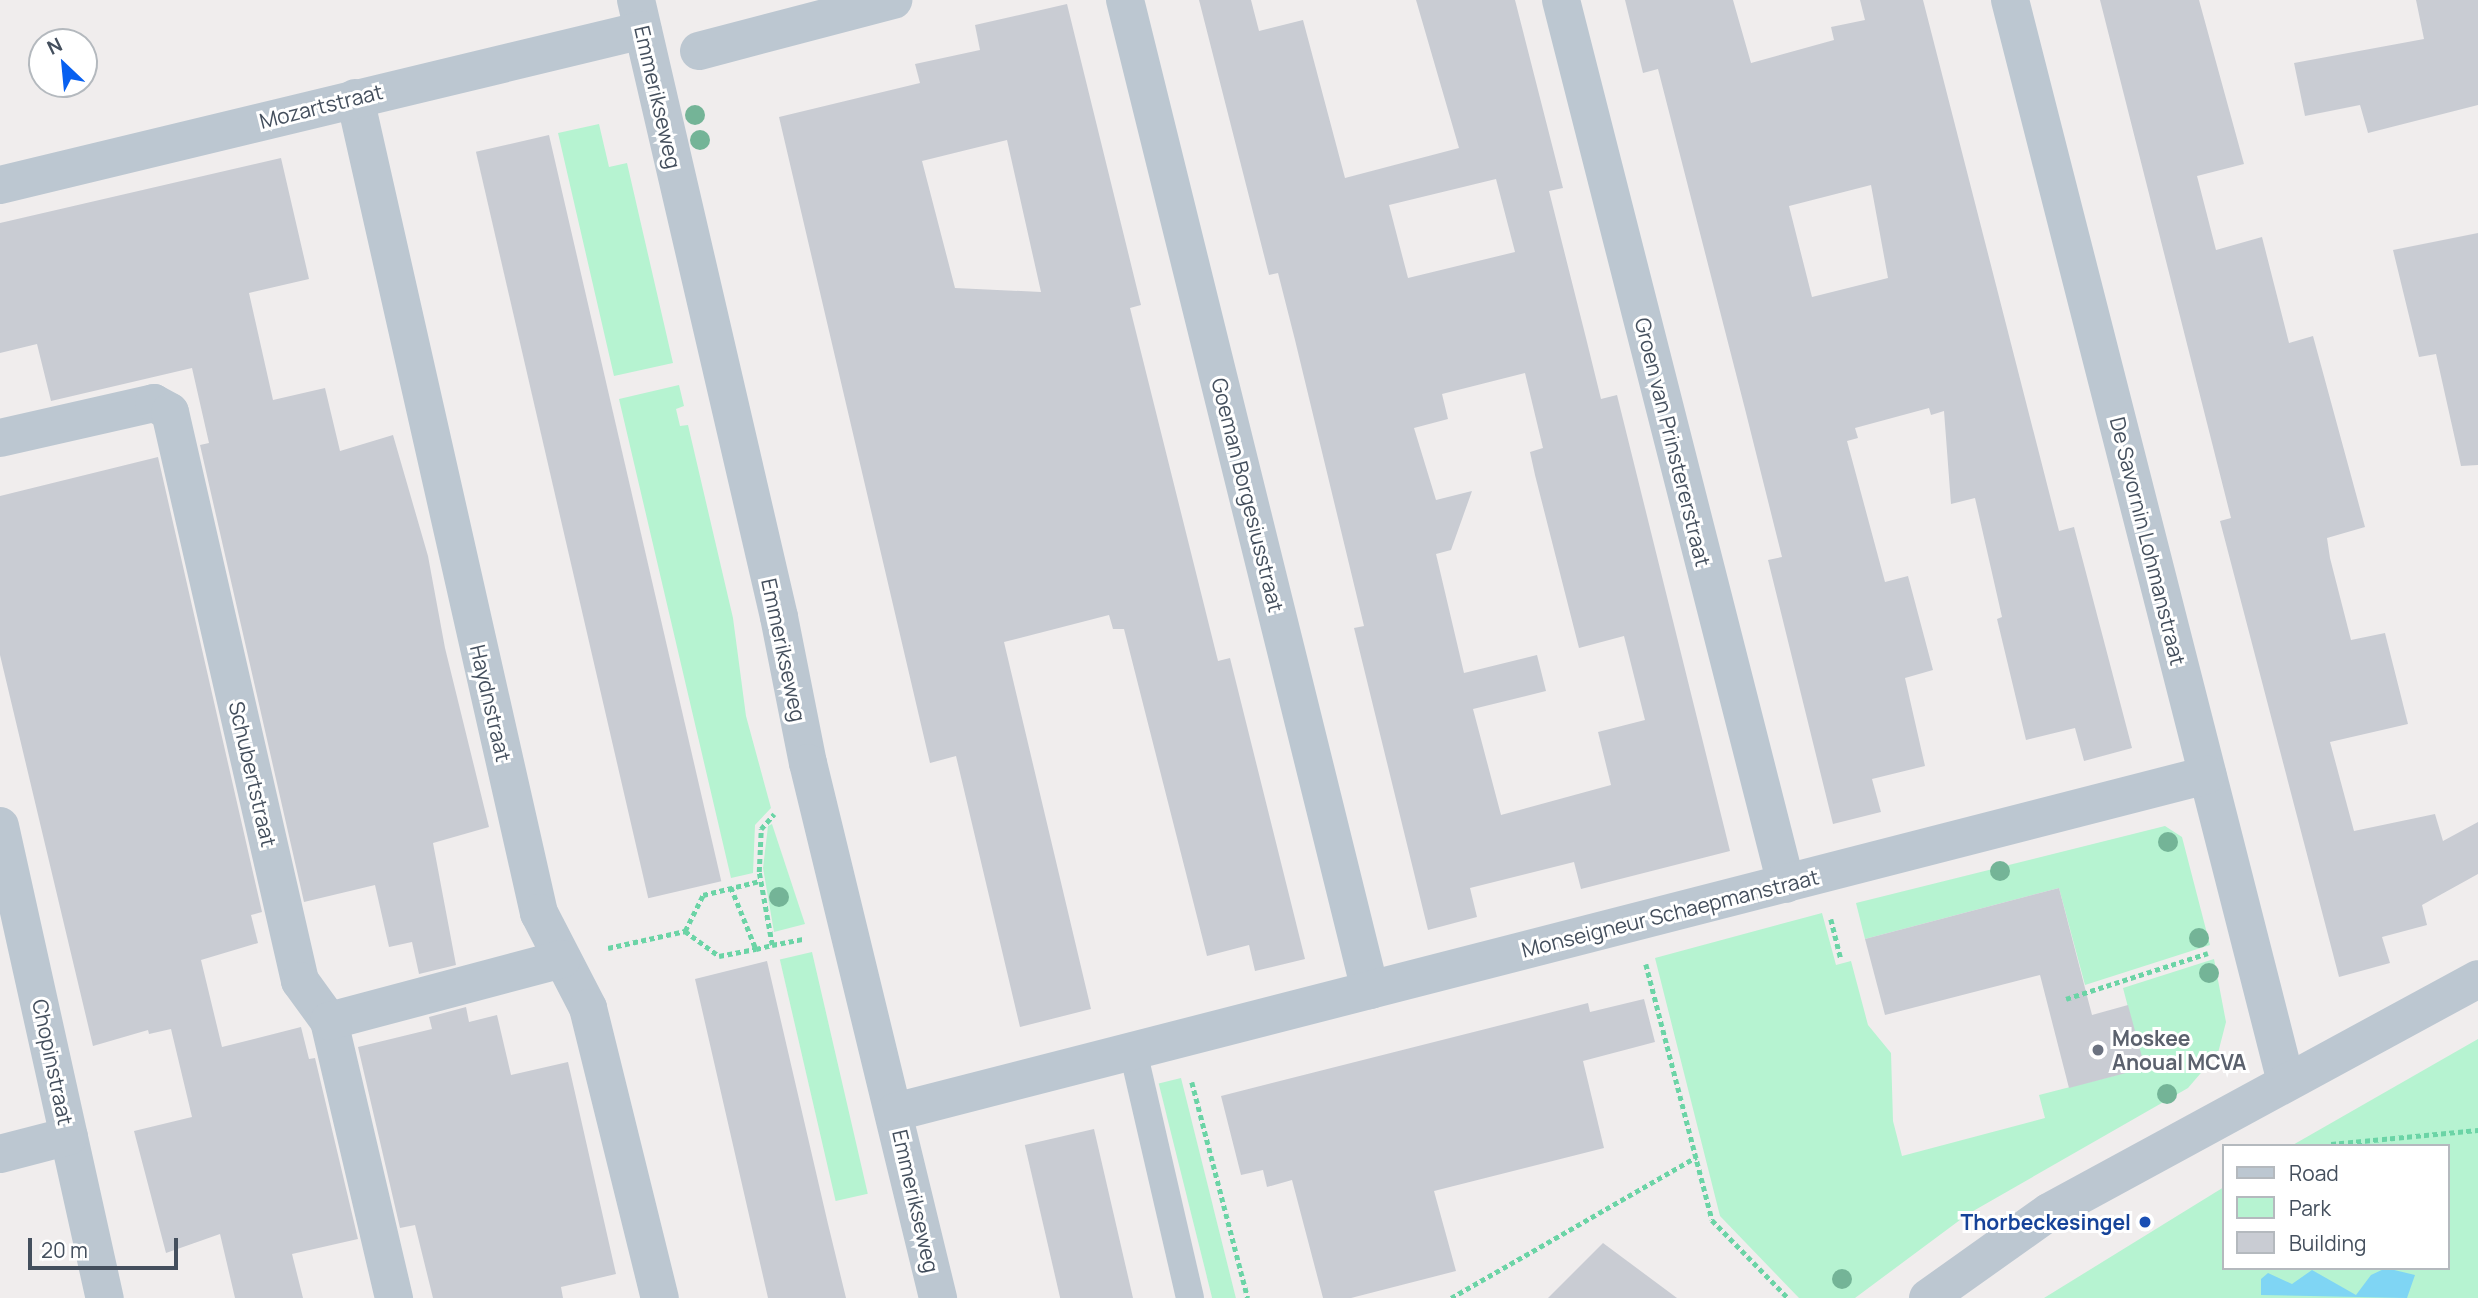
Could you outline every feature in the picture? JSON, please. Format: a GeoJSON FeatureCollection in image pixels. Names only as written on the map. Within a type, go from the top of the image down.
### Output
{"type":"FeatureCollection","features":[{"type":"Feature","properties":{"kind":"street"},"geometry":{"type":"LineString","coordinates":[[699,51],[893,0]]}},
{"type":"Feature","properties":{"kind":"street","name":"Goeman Borgesiusstraat"},"geometry":{"type":"LineString","coordinates":[[1125,0],[1370,990]]}},
{"type":"Feature","properties":{"kind":"street","name":"Groen van Prinstererstraat"},"geometry":{"type":"LineString","coordinates":[[1561,0],[1786,884]]}},
{"type":"Feature","properties":{"kind":"street","name":"De Savornin Lohmanstraat"},"geometry":{"type":"LineString","coordinates":[[2010,0],[2286,1082]]}},
{"type":"Feature","properties":{"kind":"street","name":"Mozartstraat"},"geometry":{"type":"LineString","coordinates":[[0,186],[355,97],[639,15]]}},
{"type":"Feature","properties":{"kind":"street","name":"Emmerikseweg"},"geometry":{"type":"LineString","coordinates":[[639,15],[779,617],[808,763],[895,1112],[938,1298]]}},
{"type":"Feature","properties":{"kind":"street","name":"Haydnstraat"},"geometry":{"type":"LineString","coordinates":[[355,97],[539,913],[587,1008],[660,1298]]}},
{"type":"Feature","properties":{"kind":"street","name":"Schubertstraat"},"geometry":{"type":"LineString","coordinates":[[0,438],[154,403],[170,412],[300,981],[329,1021],[394,1298]]}},
{"type":"Feature","properties":{"kind":"street","name":"Monseigneur Schaepmanstraat"},"geometry":{"type":"LineString","coordinates":[[895,1112],[2207,775]]}},
{"type":"Feature","properties":{"kind":"street","name":"Chopinstraat"},"geometry":{"type":"LineString","coordinates":[[0,826],[105,1298]]}},
{"type":"Feature","properties":{"kind":"street"},"geometry":{"type":"LineString","coordinates":[[329,1021],[562,959]]}},
{"type":"Feature","properties":{"kind":"street"},"geometry":{"type":"LineString","coordinates":[[1928,1298],[2049,1212],[2478,979]]}},
{"type":"Feature","properties":{"kind":"street"},"geometry":{"type":"LineString","coordinates":[[0,1154],[69,1136]]}},
{"type":"Feature","properties":{"kind":"lane"},"geometry":{"type":"LineString","coordinates":[[1133,1051],[1190,1298]]}},
{"type":"Feature","properties":{"kind":"path"},"geometry":{"type":"LineString","coordinates":[[772,945],[760,881],[761,829],[777,810]]}},
{"type":"Feature","properties":{"kind":"path"},"geometry":{"type":"LineString","coordinates":[[562,959],[685,930],[703,895],[760,881]]}},
{"type":"Feature","properties":{"kind":"path"},"geometry":{"type":"LineString","coordinates":[[731,887],[756,949]]}},
{"type":"Feature","properties":{"kind":"path"},"geometry":{"type":"LineString","coordinates":[[1636,923],[1712,1220],[1788,1298]]}},
{"type":"Feature","properties":{"kind":"path"},"geometry":{"type":"LineString","coordinates":[[685,930],[719,956],[790,942]]}},
{"type":"Feature","properties":{"kind":"path"},"geometry":{"type":"LineString","coordinates":[[2066,999],[2250,940]]}},
{"type":"Feature","properties":{"kind":"path"},"geometry":{"type":"LineString","coordinates":[[1181,1039],[1248,1298]]}},
{"type":"Feature","properties":{"kind":"path"},"geometry":{"type":"LineString","coordinates":[[2331,1143],[2478,1130]]}},
{"type":"Feature","properties":{"kind":"path"},"geometry":{"type":"LineString","coordinates":[[1451,1298],[1538,1245],[1696,1157]]}},
{"type":"Feature","properties":{"kind":"green space"},"geometry":{"type":"Polygon","coordinates":[[[599,124],[609,167],[627,163],[673,363],[614,376],[558,133],[599,124]]]}},
{"type":"Feature","properties":{"kind":"green space"},"geometry":{"type":"Polygon","coordinates":[[[679,385],[684,406],[676,409],[680,426],[688,425],[733,618],[746,716],[771,808],[755,825],[753,873],[731,878],[619,399],[679,385]]]}},
{"type":"Feature","properties":{"kind":"green space"},"geometry":{"type":"Polygon","coordinates":[[[772,824],[805,924],[774,932],[763,868],[768,826],[772,824]]]}},
{"type":"Feature","properties":{"kind":"green space"},"geometry":{"type":"Polygon","coordinates":[[[2165,826],[2182,837],[2210,945],[2085,985],[2059,888],[1865,939],[1856,903],[2165,826]]]}},
{"type":"Feature","properties":{"kind":"green space"},"geometry":{"type":"Polygon","coordinates":[[[1822,913],[1836,965],[1851,961],[1868,1025],[1891,1053],[1893,1121],[1902,1156],[2045,1118],[2039,1095],[2144,1068],[2123,988],[2214,959],[2226,1022],[2218,1053],[2188,1088],[1968,1214],[1855,1298],[1799,1298],[1720,1216],[1655,958],[1822,913]]]}},
{"type":"Feature","properties":{"kind":"green space"},"geometry":{"type":"Polygon","coordinates":[[[812,952],[868,1194],[836,1201],[780,959],[812,952]]]}},
{"type":"Feature","properties":{"kind":"green space"},"geometry":{"type":"Polygon","coordinates":[[[2478,1039],[2478,1298],[2044,1298],[2222,1188],[2222,1270],[2450,1270],[2450,1144],[2294,1144],[2478,1039]]]}},
{"type":"Feature","properties":{"kind":"green space"},"geometry":{"type":"Polygon","coordinates":[[[1181,1078],[1236,1298],[1212,1298],[1159,1084],[1181,1078]]]}},
{"type":"Feature","properties":{"kind":"water"},"geometry":{"type":"Polygon","coordinates":[[[2312,1270],[2356,1295],[2371,1275],[2382,1270],[2394,1270],[2415,1275],[2407,1298],[2261,1295],[2261,1279],[2268,1273],[2292,1284],[2312,1270]]]}},
{"type":"Feature","properties":{"kind":"building"},"geometry":{"type":"Polygon","coordinates":[[[1199,0],[1251,0],[1259,31],[1303,20],[1345,178],[1459,148],[1416,0],[1515,0],[1563,188],[1549,191],[1601,399],[1617,395],[1730,851],[1581,889],[1574,862],[1470,888],[1477,917],[1428,930],[1354,628],[1364,626],[1295,340],[1278,273],[1269,275],[1199,0]],[[1496,179],[1389,205],[1408,278],[1515,252],[1496,179]],[[1525,373],[1442,394],[1448,419],[1414,428],[1436,500],[1472,491],[1451,550],[1436,554],[1464,673],[1537,655],[1546,691],[1473,709],[1501,815],[1611,785],[1598,732],[1645,720],[1624,636],[1579,648],[1530,452],[1543,448],[1525,373]]]}},
{"type":"Feature","properties":{"kind":"building"},"geometry":{"type":"Polygon","coordinates":[[[1625,0],[1733,0],[1751,63],[1834,40],[1831,27],[1865,20],[1860,0],[1923,0],[2059,531],[2074,527],[2132,748],[2084,761],[2075,728],[2026,740],[1997,619],[2002,617],[1975,498],[1951,504],[1944,411],[1931,415],[1929,408],[1855,428],[1858,438],[1847,441],[1885,582],[1908,576],[1933,670],[1905,678],[1925,766],[1872,779],[1881,812],[1833,824],[1768,560],[1782,557],[1745,409],[1658,69],[1643,73],[1625,0]],[[1871,185],[1789,206],[1812,297],[1888,278],[1871,185]]]}},
{"type":"Feature","properties":{"kind":"building"},"geometry":{"type":"Polygon","coordinates":[[[2100,0],[2199,0],[2244,164],[2197,176],[2216,250],[2262,237],[2289,343],[2313,336],[2365,527],[2327,538],[2330,558],[2351,640],[2385,633],[2408,724],[2330,742],[2354,831],[2435,814],[2443,841],[2478,822],[2478,874],[2422,905],[2427,925],[2382,937],[2390,963],[2339,977],[2220,521],[2231,518],[2100,0]]]}},
{"type":"Feature","properties":{"kind":"building"},"geometry":{"type":"Polygon","coordinates":[[[2416,0],[2478,0],[2478,105],[2368,133],[2360,105],[2305,116],[2294,63],[2424,39],[2416,0]]]}},
{"type":"Feature","properties":{"kind":"building"},"geometry":{"type":"Polygon","coordinates":[[[1067,4],[1141,305],[1130,308],[1218,661],[1230,658],[1305,959],[1255,971],[1249,945],[1207,956],[1124,629],[1113,629],[1109,615],[1004,642],[1091,1009],[1020,1027],[956,756],[930,763],[779,117],[920,83],[915,64],[980,50],[975,25],[1067,4]],[[1007,140],[922,161],[955,288],[1041,292],[1007,140]]]}},
{"type":"Feature","properties":{"kind":"building"},"geometry":{"type":"Polygon","coordinates":[[[549,135],[721,881],[648,898],[476,152],[549,135]]]}},
{"type":"Feature","properties":{"kind":"building"},"geometry":{"type":"Polygon","coordinates":[[[281,158],[309,279],[249,293],[273,400],[325,388],[340,451],[393,435],[428,556],[445,648],[489,827],[433,843],[456,965],[419,974],[412,942],[389,947],[375,885],[304,902],[200,445],[209,443],[192,368],[51,401],[37,344],[0,353],[0,223],[281,158]]]}},
{"type":"Feature","properties":{"kind":"building"},"geometry":{"type":"Polygon","coordinates":[[[2478,233],[2478,465],[2461,466],[2436,354],[2419,357],[2393,250],[2478,233]]]}},
{"type":"Feature","properties":{"kind":"building"},"geometry":{"type":"Polygon","coordinates":[[[158,457],[262,912],[251,915],[258,943],[201,960],[222,1047],[301,1027],[309,1059],[315,1058],[358,1239],[292,1254],[303,1298],[235,1298],[220,1234],[166,1253],[134,1131],[192,1117],[171,1029],[149,1034],[148,1030],[93,1046],[0,655],[0,496],[158,457]]]}},
{"type":"Feature","properties":{"kind":"building"},"geometry":{"type":"Polygon","coordinates":[[[2059,888],[2092,1015],[2128,1005],[2145,1068],[2069,1088],[2040,975],[1885,1015],[1865,939],[2059,888]]]}},
{"type":"Feature","properties":{"kind":"building"},"geometry":{"type":"Polygon","coordinates":[[[767,961],[846,1298],[768,1298],[695,979],[767,961]]]}},
{"type":"Feature","properties":{"kind":"building"},"geometry":{"type":"Polygon","coordinates":[[[1644,999],[1655,1042],[1583,1061],[1604,1148],[1434,1191],[1456,1271],[1351,1298],[1323,1298],[1292,1180],[1267,1187],[1263,1170],[1241,1175],[1221,1096],[1588,1003],[1590,1012],[1644,999]]]}},
{"type":"Feature","properties":{"kind":"building"},"geometry":{"type":"Polygon","coordinates":[[[466,1007],[469,1022],[497,1015],[511,1075],[568,1062],[616,1274],[561,1287],[563,1298],[433,1298],[415,1225],[400,1228],[358,1047],[432,1029],[429,1017],[466,1007]]]}},
{"type":"Feature","properties":{"kind":"building"},"geometry":{"type":"Polygon","coordinates":[[[1094,1129],[1133,1298],[1060,1298],[1025,1145],[1094,1129]]]}},
{"type":"Feature","properties":{"kind":"building"},"geometry":{"type":"Polygon","coordinates":[[[1603,1243],[1677,1298],[1548,1298],[1603,1243]]]}},
{"type":"Feature","properties":{"kind":"place","name":"Moskee Anoual MCVA"},"geometry":{"type":"Point","coordinates":[2098,1050]}},
{"type":"Feature","properties":{"kind":"place","name":"Thorbeckesingel"},"geometry":{"type":"Point","coordinates":[2145,1222]}}]}
